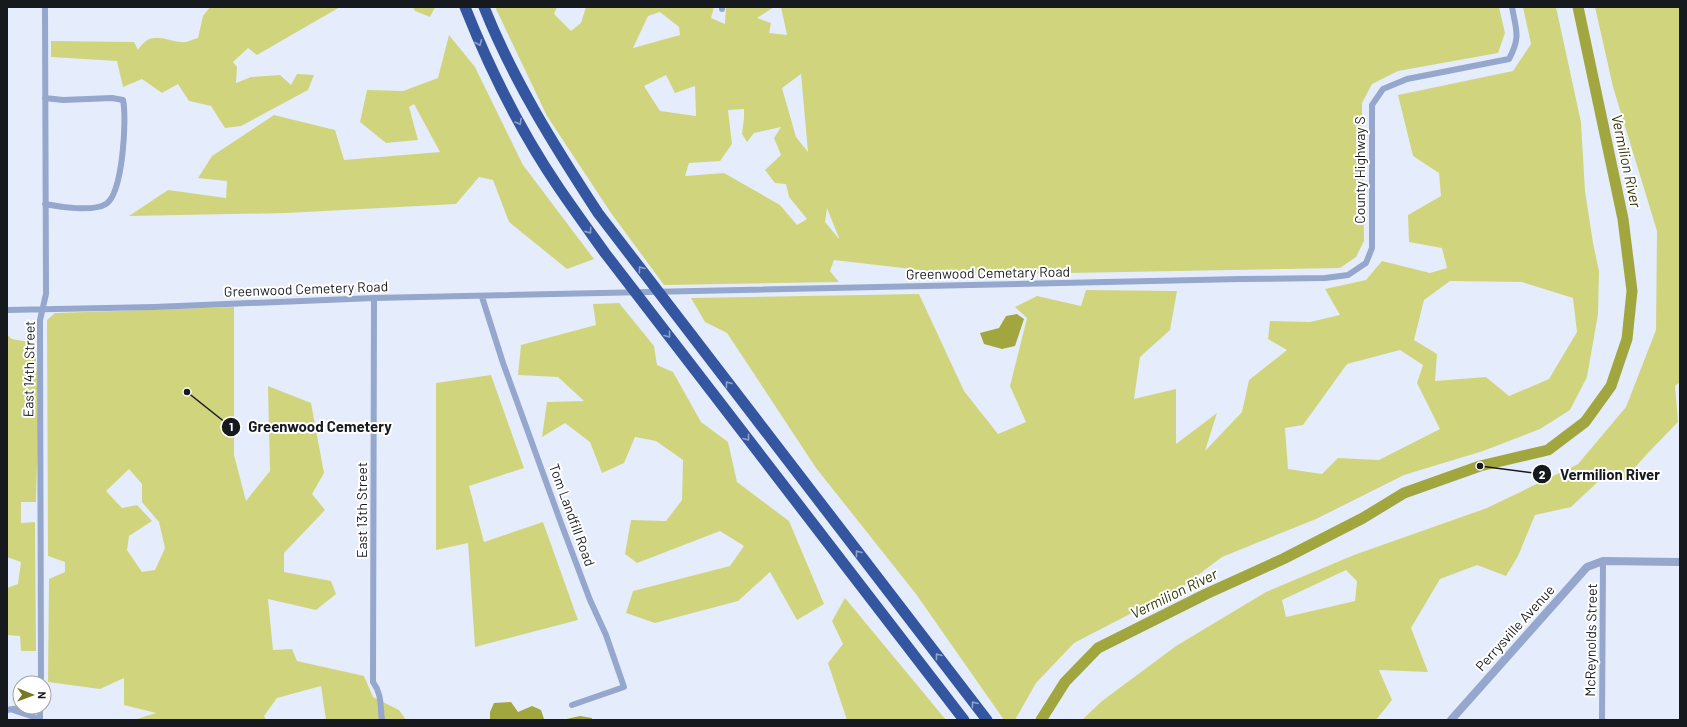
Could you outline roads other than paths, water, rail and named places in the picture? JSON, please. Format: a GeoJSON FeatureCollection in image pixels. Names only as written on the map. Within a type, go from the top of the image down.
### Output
{"type":"FeatureCollection","features":[{"type":"Feature","properties":{"kind":"highway"},"geometry":{"type":"LineString","coordinates":[[464,7],[482,50],[517,118],[558,188],[605,253],[964,720]]}},
{"type":"Feature","properties":{"kind":"highway"},"geometry":{"type":"LineString","coordinates":[[484,7],[493,30],[549,138],[598,213],[987,720]]}},
{"type":"Feature","properties":{"kind":"street","name":"East 14th Street"},"geometry":{"type":"LineString","coordinates":[[41,675],[40,320],[46,294],[45,7]]}},
{"type":"Feature","properties":{"kind":"street","name":"County Highway S"},"geometry":{"type":"LineString","coordinates":[[1366,263],[1372,248],[1372,105],[1384,89],[1407,80],[1509,59],[1515,47],[1518,36],[1512,7]]}},
{"type":"Feature","properties":{"kind":"street"},"geometry":{"type":"LineString","coordinates":[[45,98],[63,100],[112,98],[123,100],[125,108],[121,167],[112,198],[101,206],[90,208],[45,204]]}},
{"type":"Feature","properties":{"kind":"street","name":"Greenwood Cemetary Road"},"geometry":{"type":"LineString","coordinates":[[606,294],[1325,278],[1348,275],[1366,263]]}},
{"type":"Feature","properties":{"kind":"street","name":"Greenwood Cemetery Road"},"geometry":{"type":"LineString","coordinates":[[7,310],[154,307],[374,298],[606,294]]}},
{"type":"Feature","properties":{"kind":"street","name":"Tom Landfill Road"},"geometry":{"type":"LineString","coordinates":[[482,297],[503,363],[590,600],[606,635],[624,687],[572,705]]}},
{"type":"Feature","properties":{"kind":"street","name":"East 13th Street"},"geometry":{"type":"LineString","coordinates":[[374,298],[373,682],[377,687],[381,698],[382,720]]}},
{"type":"Feature","properties":{"kind":"street"},"geometry":{"type":"LineString","coordinates":[[1603,561],[1680,562]]}},
{"type":"Feature","properties":{"kind":"street","name":"Perrysville Avenue"},"geometry":{"type":"LineString","coordinates":[[1451,720],[1587,566],[1603,561]]}},
{"type":"Feature","properties":{"kind":"street","name":"McReynolds Street"},"geometry":{"type":"LineString","coordinates":[[1602,720],[1603,561]]}},
{"type":"Feature","properties":{"kind":"street"},"geometry":{"type":"LineString","coordinates":[[10,710],[40,720]]}},
{"type":"Feature","properties":{"kind":"waterway","name":"Vermilion River"},"geometry":{"type":"LineString","coordinates":[[1041,720],[1065,682],[1098,648],[1206,594],[1283,559],[1363,518],[1404,493],[1480,466],[1548,450],[1585,422],[1611,386],[1627,339],[1632,291],[1623,219],[1578,7]]}},
{"type":"Feature","properties":{"kind":"place","name":"Greenwood Cemetery"},"geometry":{"type":"Point","coordinates":[187,392]}},
{"type":"Feature","properties":{"kind":"place","name":"Vermilion River"},"geometry":{"type":"Point","coordinates":[1480,466]}}]}
